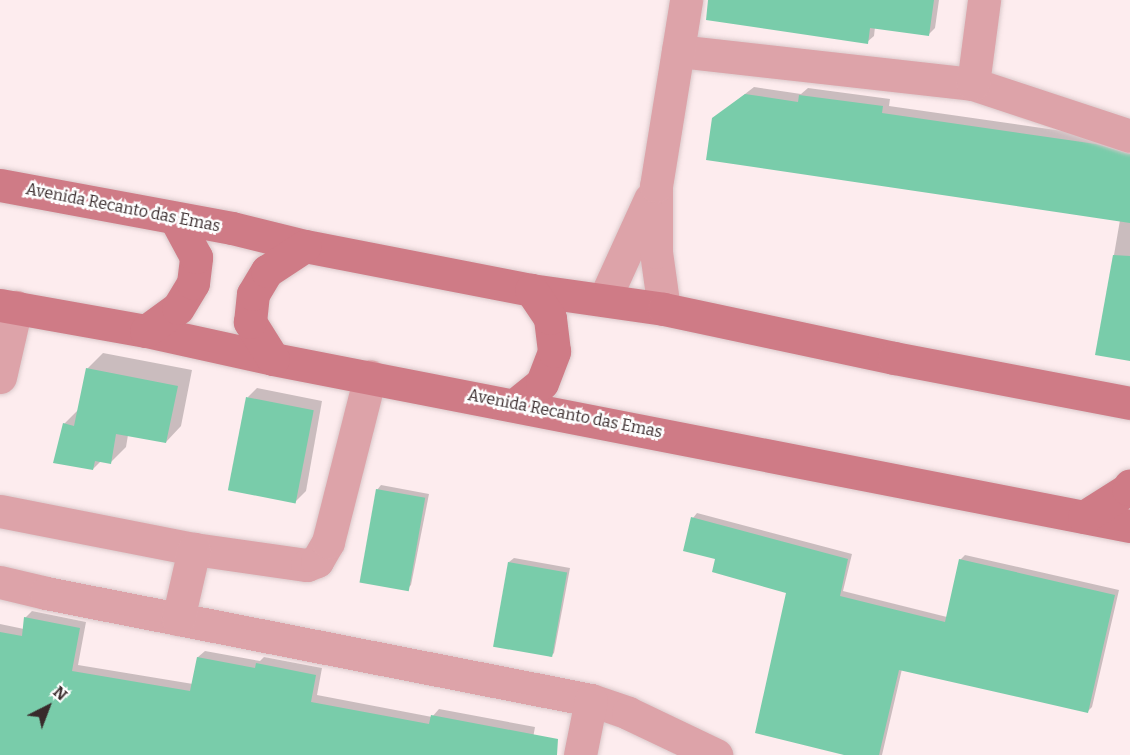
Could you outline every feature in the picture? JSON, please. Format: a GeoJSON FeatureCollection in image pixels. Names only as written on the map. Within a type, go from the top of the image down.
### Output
{"type":"FeatureCollection","features":[{"type":"Feature","properties":{"kind":"main road","name":"Avenida Recanto das Emas"},"geometry":{"type":"LineString","coordinates":[[0,184],[232,228],[305,246],[531,290],[664,309],[1127,406]]}},
{"type":"Feature","properties":{"kind":"main road"},"geometry":{"type":"LineString","coordinates":[[146,331],[178,308],[193,283],[196,257],[175,218]]}},
{"type":"Feature","properties":{"kind":"main road"},"geometry":{"type":"LineString","coordinates":[[273,359],[250,322],[253,294],[267,271],[305,246]]}},
{"type":"Feature","properties":{"kind":"main road"},"geometry":{"type":"LineString","coordinates":[[516,404],[542,383],[554,351],[550,318],[531,290]]}},
{"type":"Feature","properties":{"kind":"main road","name":"Avenida Recanto das Emas"},"geometry":{"type":"LineString","coordinates":[[8,306],[146,331],[273,359],[516,404],[1130,526]]}},
{"type":"Feature","properties":{"kind":"main road"},"geometry":{"type":"LineString","coordinates":[[1084,517],[1128,489],[1130,485]]}},
{"type":"Feature","properties":{"kind":"street"},"geometry":{"type":"LineString","coordinates":[[664,309],[656,252],[656,186],[686,0]]}},
{"type":"Feature","properties":{"kind":"street"},"geometry":{"type":"LineString","coordinates":[[973,84],[984,0]]}},
{"type":"Feature","properties":{"kind":"street"},"geometry":{"type":"LineString","coordinates":[[678,51],[973,84],[1130,136]]}},
{"type":"Feature","properties":{"kind":"street"},"geometry":{"type":"LineString","coordinates":[[604,300],[656,186]]}},
{"type":"Feature","properties":{"kind":"street"},"geometry":{"type":"LineString","coordinates":[[0,377],[8,306]]}},
{"type":"Feature","properties":{"kind":"street"},"geometry":{"type":"LineString","coordinates":[[0,511],[194,549],[307,565],[317,561],[328,542],[370,376]]}},
{"type":"Feature","properties":{"kind":"street"},"geometry":{"type":"LineString","coordinates":[[178,619],[194,549]]}},
{"type":"Feature","properties":{"kind":"street"},"geometry":{"type":"LineString","coordinates":[[0,582],[591,700],[628,713],[716,755]]}},
{"type":"Feature","properties":{"kind":"street"},"geometry":{"type":"LineString","coordinates":[[580,755],[591,700]]}},
{"type":"Feature","properties":{"kind":"building"},"geometry":{"type":"Polygon","coordinates":[[[708,0],[934,0],[929,36],[870,28],[868,44],[706,20],[708,0]]]}},
{"type":"Feature","properties":{"kind":"building"},"geometry":{"type":"Polygon","coordinates":[[[745,94],[798,102],[799,95],[883,106],[882,113],[1096,144],[1130,154],[1130,223],[706,160],[712,118],[745,94]]]}},
{"type":"Feature","properties":{"kind":"building"},"geometry":{"type":"Polygon","coordinates":[[[1113,255],[1130,256],[1130,361],[1095,355],[1113,255]]]}},
{"type":"Feature","properties":{"kind":"building"},"geometry":{"type":"Polygon","coordinates":[[[86,368],[178,386],[166,443],[116,434],[111,464],[95,461],[93,470],[53,463],[63,423],[74,426],[86,368]]]}},
{"type":"Feature","properties":{"kind":"building"},"geometry":{"type":"Polygon","coordinates":[[[246,397],[314,410],[296,503],[228,490],[246,397]]]}},
{"type":"Feature","properties":{"kind":"building"},"geometry":{"type":"Polygon","coordinates":[[[376,489],[425,498],[409,591],[360,583],[376,489]]]}},
{"type":"Feature","properties":{"kind":"building"},"geometry":{"type":"Polygon","coordinates":[[[691,517],[848,559],[840,596],[945,622],[959,559],[1115,595],[1088,713],[899,670],[879,755],[844,755],[755,733],[786,593],[712,572],[715,559],[683,551],[691,517]]]}},
{"type":"Feature","properties":{"kind":"building"},"geometry":{"type":"Polygon","coordinates":[[[508,562],[567,572],[552,657],[493,647],[508,562]]]}},
{"type":"Feature","properties":{"kind":"building"},"geometry":{"type":"Polygon","coordinates":[[[24,617],[80,628],[72,671],[190,691],[197,657],[255,668],[256,663],[316,675],[311,702],[429,724],[431,715],[558,739],[557,755],[0,755],[0,632],[22,636],[24,617]]]}}]}
